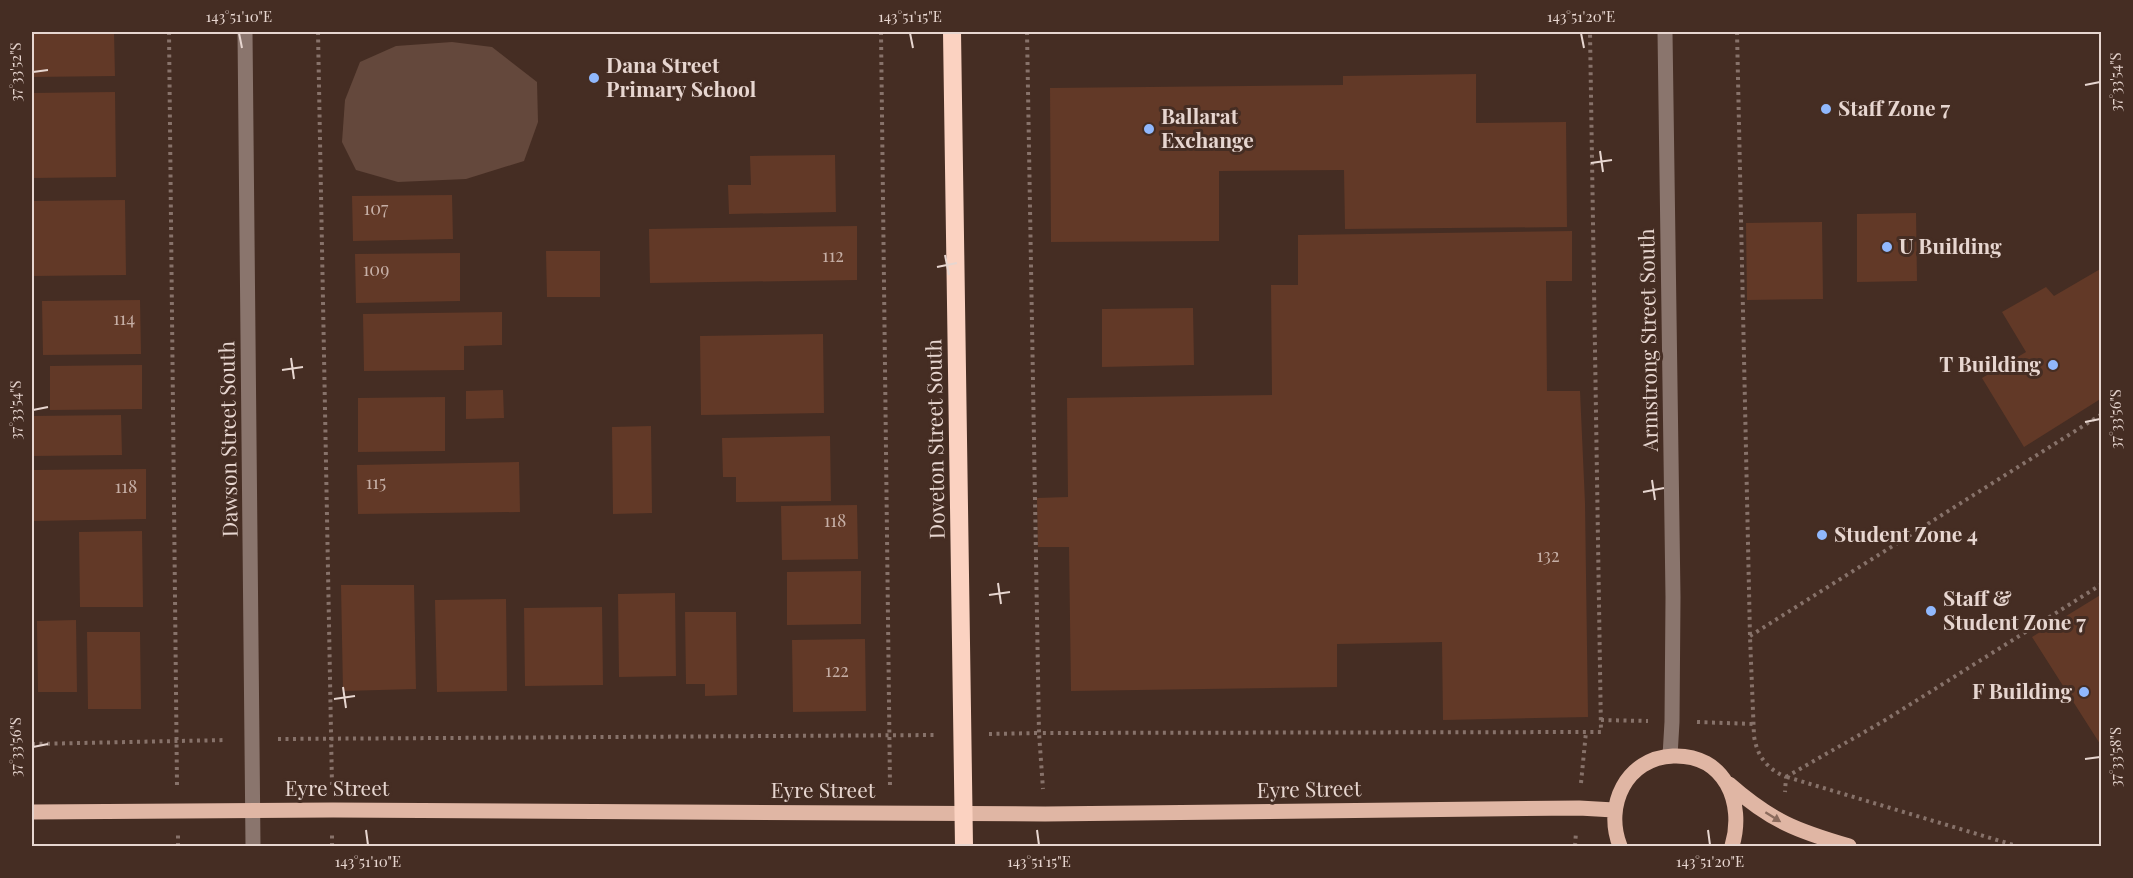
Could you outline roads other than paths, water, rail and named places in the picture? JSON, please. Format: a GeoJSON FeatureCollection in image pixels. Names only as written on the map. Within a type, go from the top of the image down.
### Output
{"type":"FeatureCollection","features":[{"type":"Feature","properties":{"kind":"highway","name":"Doveton Street South"},"geometry":{"type":"LineString","coordinates":[[952,32],[964,846]]}},
{"type":"Feature","properties":{"kind":"main road"},"geometry":{"type":"LineString","coordinates":[[1620,846],[1616,834],[1614,810],[1620,791],[1629,778],[1651,762],[1670,756],[1683,756],[1710,767],[1751,802],[1780,822],[1849,846]]}},
{"type":"Feature","properties":{"kind":"main road"},"geometry":{"type":"LineString","coordinates":[[1727,782],[1736,808],[1736,828],[1732,846]]}},
{"type":"Feature","properties":{"kind":"main road","name":"Eyre Street"},"geometry":{"type":"LineString","coordinates":[[32,812],[333,810],[1045,814],[1579,808],[1614,810]]}},
{"type":"Feature","properties":{"kind":"street","name":"Dawson Street South"},"geometry":{"type":"LineString","coordinates":[[245,32],[253,846]]}},
{"type":"Feature","properties":{"kind":"street","name":"Armstrong Street South"},"geometry":{"type":"LineString","coordinates":[[1665,32],[1673,597],[1670,756]]}},
{"type":"Feature","properties":{"kind":"place","name":"Dana Street Primary School"},"geometry":{"type":"Point","coordinates":[594,78]}},
{"type":"Feature","properties":{"kind":"place","name":"Staff Zone 7"},"geometry":{"type":"Point","coordinates":[1826,109]}},
{"type":"Feature","properties":{"kind":"place","name":"Ballarat Exchange"},"geometry":{"type":"Point","coordinates":[1149,129]}},
{"type":"Feature","properties":{"kind":"place","name":"U Building"},"geometry":{"type":"Point","coordinates":[1887,247]}},
{"type":"Feature","properties":{"kind":"place","name":"T Building"},"geometry":{"type":"Point","coordinates":[2053,365]}},
{"type":"Feature","properties":{"kind":"place","name":"Student Zone 4"},"geometry":{"type":"Point","coordinates":[1822,535]}},
{"type":"Feature","properties":{"kind":"place","name":"Staff & Student Zone 7"},"geometry":{"type":"Point","coordinates":[1931,611]}},
{"type":"Feature","properties":{"kind":"place","name":"F Building"},"geometry":{"type":"Point","coordinates":[2084,692]}}]}
